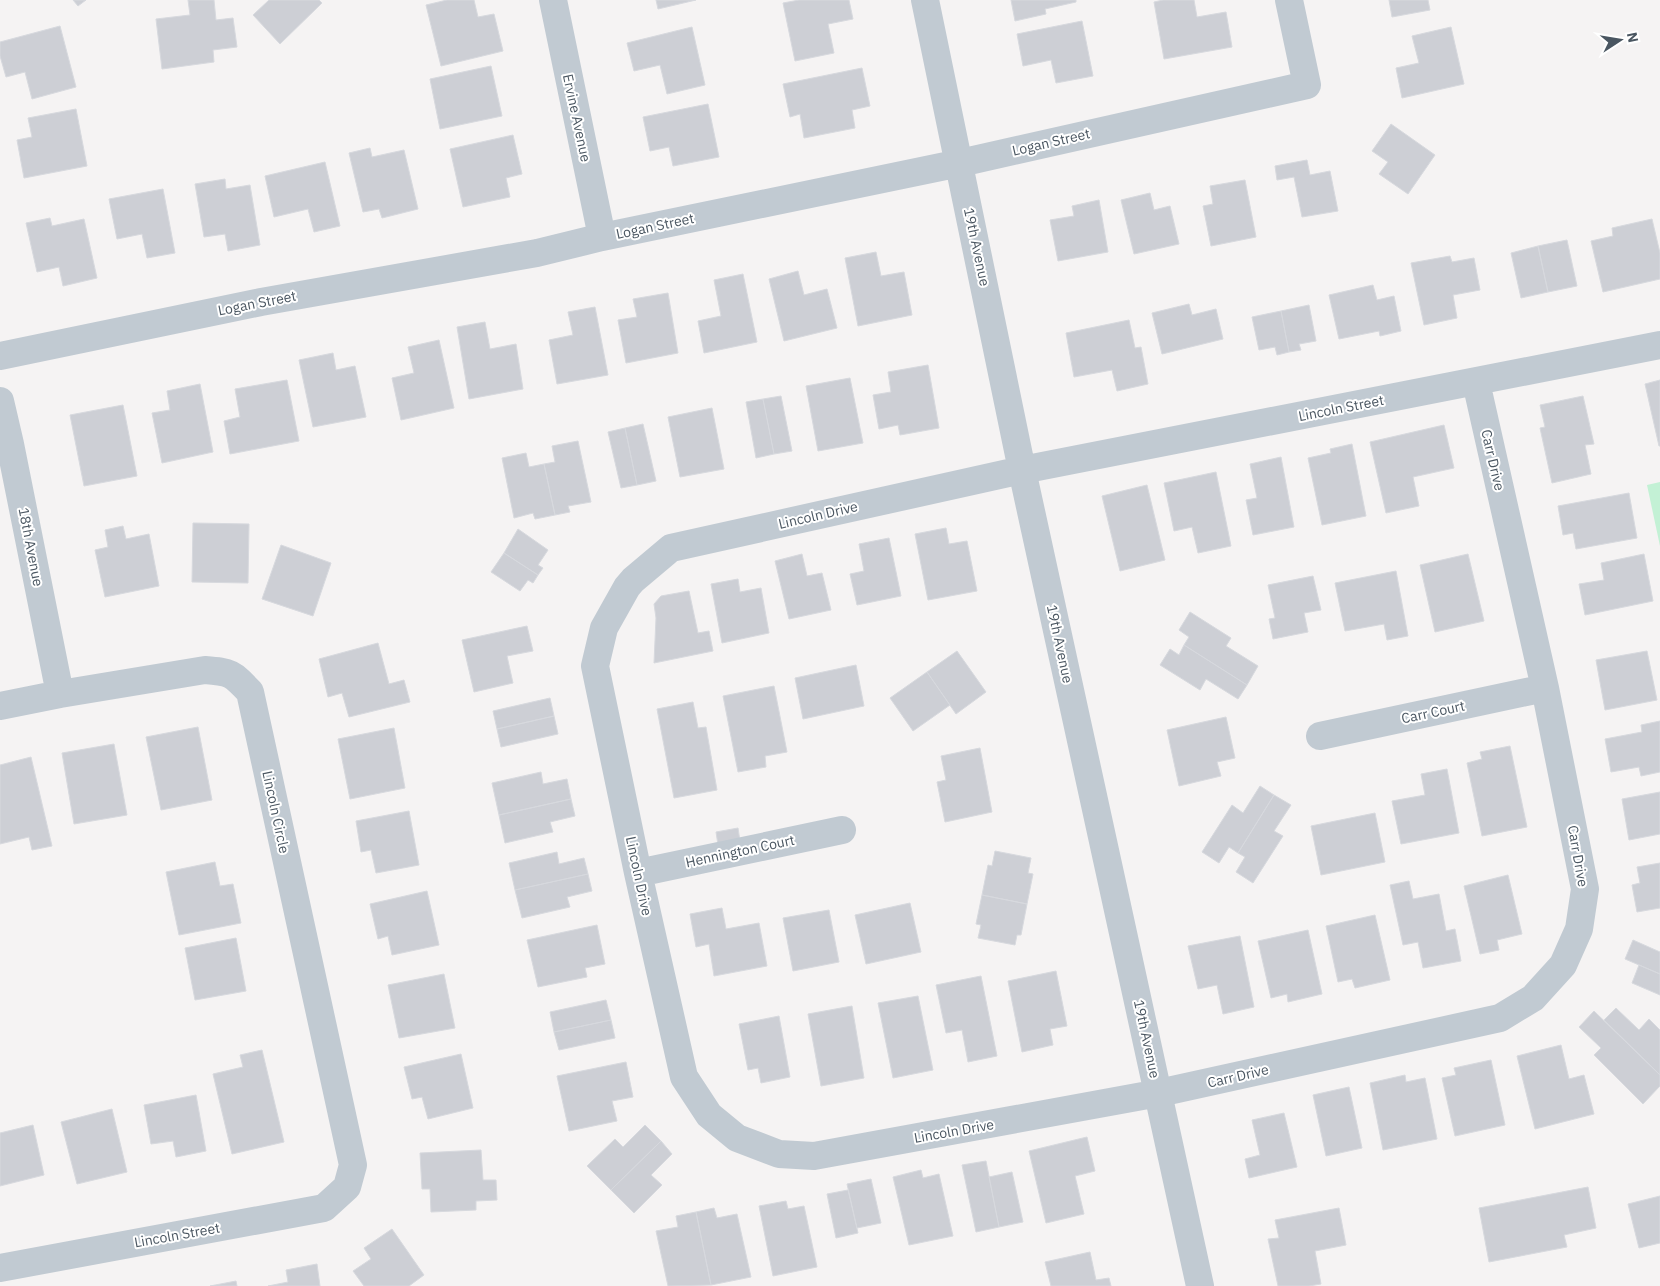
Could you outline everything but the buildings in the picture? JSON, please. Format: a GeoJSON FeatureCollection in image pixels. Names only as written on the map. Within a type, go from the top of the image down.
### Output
{"type":"FeatureCollection","features":[{"type":"Feature","properties":{"kind":"street","name":"Ervine Avenue"},"geometry":{"type":"LineString","coordinates":[[553,0],[602,237]]}},
{"type":"Feature","properties":{"kind":"street","name":"19th Avenue"},"geometry":{"type":"LineString","coordinates":[[926,0],[1022,470],[1200,1286]]}},
{"type":"Feature","properties":{"kind":"street","name":"Logan Street"},"geometry":{"type":"LineString","coordinates":[[0,356],[261,302],[537,253],[602,237],[960,163],[1307,84],[1289,0]]}},
{"type":"Feature","properties":{"kind":"street","name":"Lincoln Street"},"geometry":{"type":"LineString","coordinates":[[1022,470],[1660,345]]}},
{"type":"Feature","properties":{"kind":"street","name":"Carr Drive"},"geometry":{"type":"LineString","coordinates":[[1159,1093],[1500,1018],[1533,998],[1563,965],[1579,929],[1585,889],[1545,688],[1476,382]]}},
{"type":"Feature","properties":{"kind":"street","name":"18th Avenue"},"geometry":{"type":"LineString","coordinates":[[0,401],[60,694]]}},
{"type":"Feature","properties":{"kind":"street","name":"Lincoln Drive"},"geometry":{"type":"LineString","coordinates":[[1022,470],[671,548],[633,580],[627,587],[604,628],[595,666],[638,873],[684,1077],[709,1115],[737,1138],[779,1154],[814,1156],[1159,1093]]}},
{"type":"Feature","properties":{"kind":"street","name":"Lincoln Circle"},"geometry":{"type":"LineString","coordinates":[[0,706],[205,670],[227,672],[235,676],[250,692],[353,1165],[347,1187]]}},
{"type":"Feature","properties":{"kind":"street","name":"Carr Court"},"geometry":{"type":"LineString","coordinates":[[1320,736],[1545,688]]}},
{"type":"Feature","properties":{"kind":"street","name":"Hennington Court"},"geometry":{"type":"LineString","coordinates":[[638,873],[842,830]]}},
{"type":"Feature","properties":{"kind":"street","name":"Lincoln Street"},"geometry":{"type":"LineString","coordinates":[[0,1268],[324,1208],[347,1187]]}},
{"type":"Feature","properties":{"kind":"green space"},"geometry":{"type":"Polygon","coordinates":[[[1660,482],[1660,546],[1647,485],[1660,482]]]}}]}
